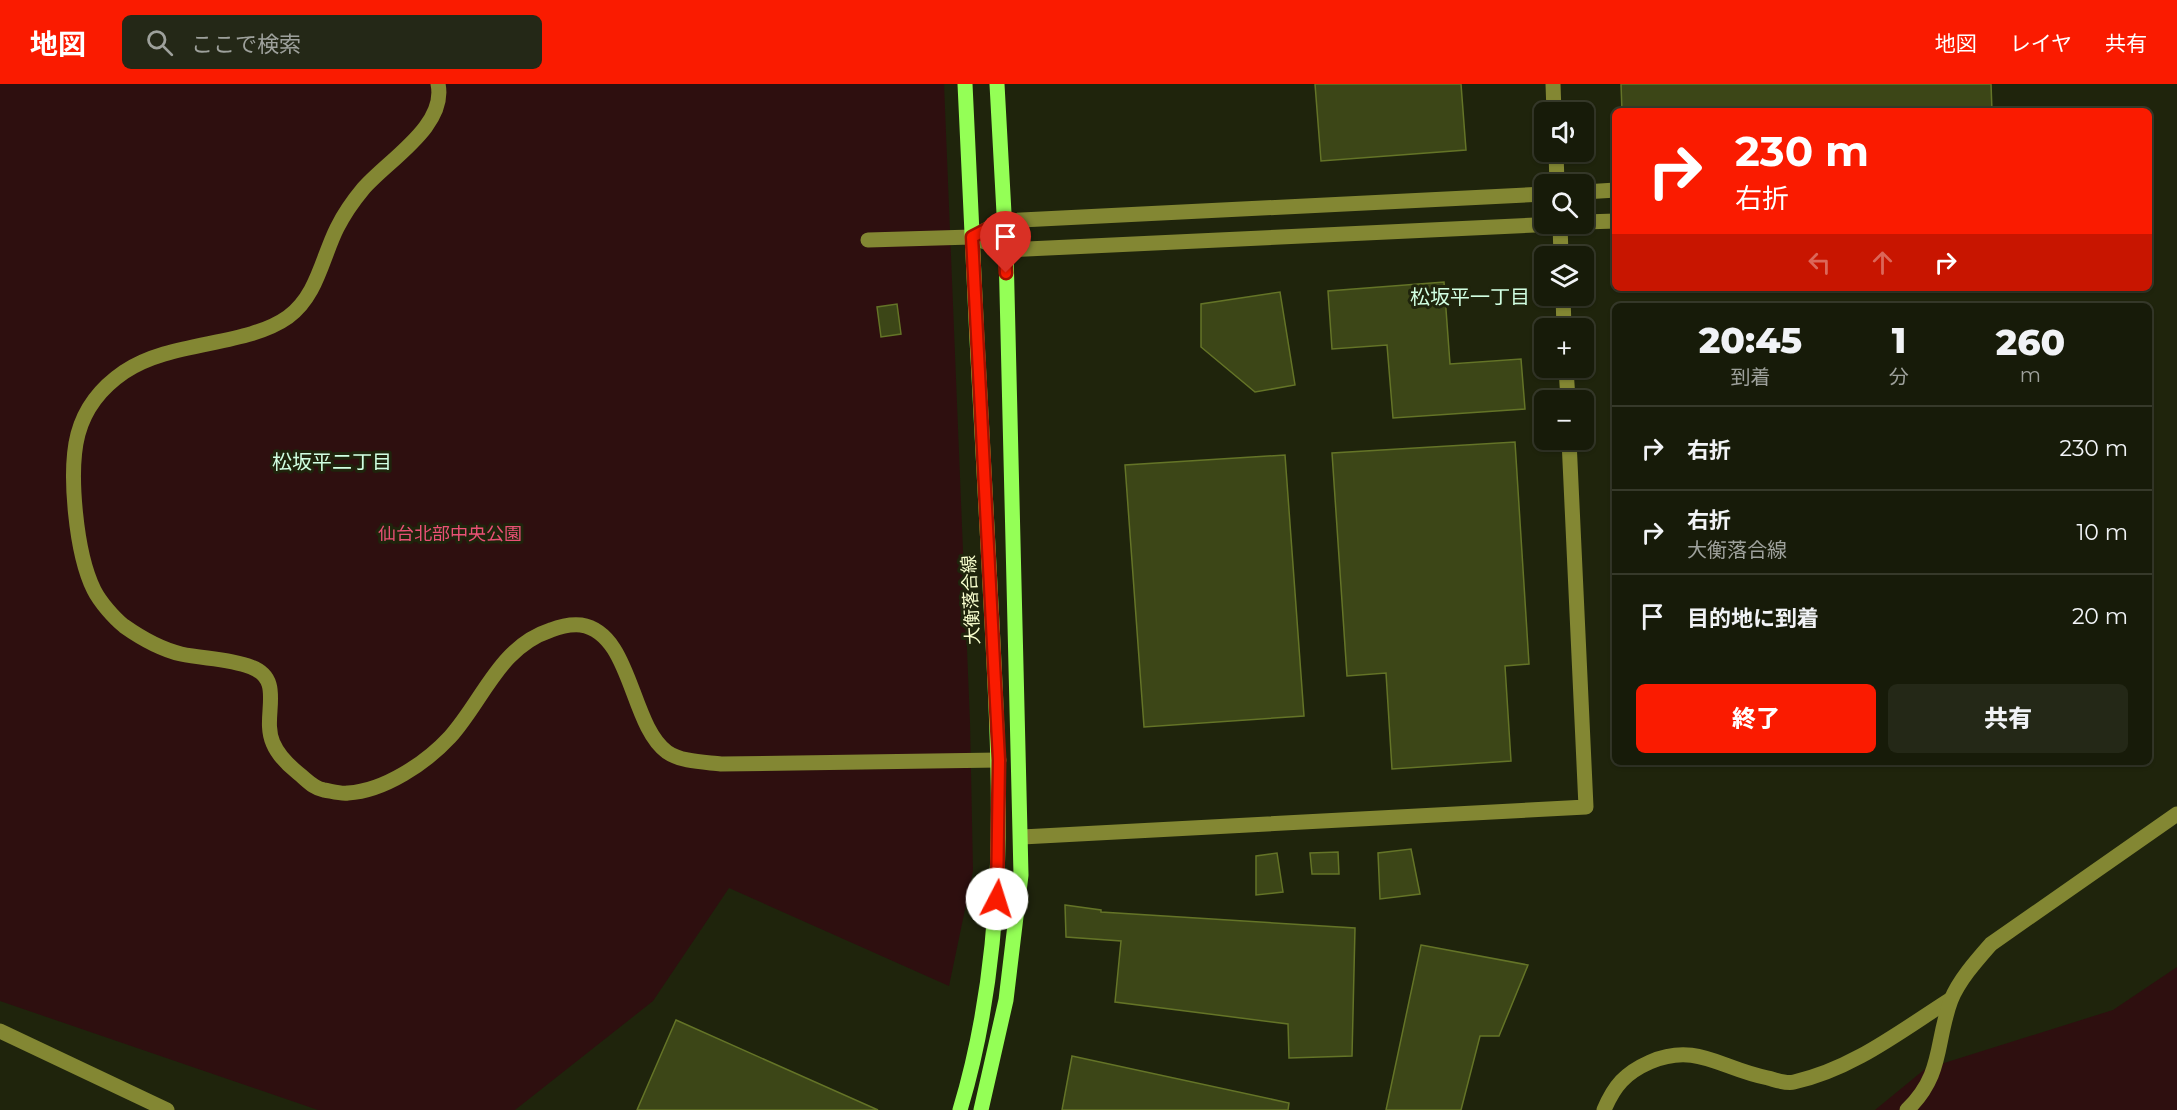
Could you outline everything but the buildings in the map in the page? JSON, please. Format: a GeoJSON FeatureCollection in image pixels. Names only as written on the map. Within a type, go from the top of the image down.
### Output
{"type":"FeatureCollection","features":[{"type":"Feature","properties":{"kind":"main road","name":"大衡落合線"},"geometry":{"type":"LineString","coordinates":[[960,1110],[985,999],[998,890],[999,760],[965,84]]}},
{"type":"Feature","properties":{"kind":"main road"},"geometry":{"type":"LineString","coordinates":[[981,1110],[1006,1000],[1021,876],[1022,837],[1006,250],[997,84]]}},
{"type":"Feature","properties":{"kind":"street"},"geometry":{"type":"LineString","coordinates":[[438,84],[440,102],[430,121],[365,186],[347,211],[307,298],[292,314],[271,327],[156,357],[129,369],[96,397],[78,435],[75,511],[81,550],[94,591],[120,623],[151,643],[178,654],[254,668],[269,681],[272,696],[268,721],[270,732],[273,743],[287,764],[316,788],[347,794],[386,783],[426,757],[450,737],[513,651],[540,633],[565,625],[586,626],[604,638],[617,654],[645,721],[668,753],[697,762],[721,764],[999,760]]}},
{"type":"Feature","properties":{"kind":"street"},"geometry":{"type":"LineString","coordinates":[[1553,84],[1554,102]]}},
{"type":"Feature","properties":{"kind":"street"},"geometry":{"type":"LineString","coordinates":[[1594,191],[1612,190]]}},
{"type":"Feature","properties":{"kind":"street"},"geometry":{"type":"LineString","coordinates":[[972,237],[1003,221],[1534,195]]}},
{"type":"Feature","properties":{"kind":"street"},"geometry":{"type":"LineString","coordinates":[[1594,222],[1612,221]]}},
{"type":"Feature","properties":{"kind":"street"},"geometry":{"type":"LineString","coordinates":[[868,240],[972,237],[1006,250],[1534,225]]}},
{"type":"Feature","properties":{"kind":"street"},"geometry":{"type":"LineString","coordinates":[[1022,837],[1586,807],[1569,450]]}},
{"type":"Feature","properties":{"kind":"street"},"geometry":{"type":"LineString","coordinates":[[1907,1110],[1921,1096],[1937,1064],[1952,999],[1977,960],[1991,944],[2177,814]]}},
{"type":"Feature","properties":{"kind":"street"},"geometry":{"type":"LineString","coordinates":[[1604,1110],[1613,1088],[1639,1067],[1665,1056],[1694,1053],[1747,1074],[1791,1083],[1849,1063],[1952,999]]}},
{"type":"Feature","properties":{"kind":"street"},"geometry":{"type":"LineString","coordinates":[[0,1031],[167,1110]]}},
{"type":"Feature","properties":{"kind":"green space","name":"仙台北部中央公園"},"geometry":{"type":"Polygon","coordinates":[[[0,84],[944,84],[970,723],[973,871],[949,986],[729,888],[653,1001],[515,1110],[318,1110],[0,1001],[0,84]]]}},
{"type":"Feature","properties":{"kind":"green space"},"geometry":{"type":"Polygon","coordinates":[[[2177,967],[2177,1110],[1875,1110],[1925,1069],[2113,1010],[2177,967]]]}},
{"type":"Feature","properties":{"kind":"district","name":"松坂平一丁目"},"geometry":{"type":"Point","coordinates":[1470,297]}},
{"type":"Feature","properties":{"kind":"district","name":"松坂平二丁目"},"geometry":{"type":"Point","coordinates":[332,462]}},
{"type":"Feature","properties":{"kind":"route"},"geometry":{"type":"LineString","coordinates":[[997,899],[999,760],[972,237],[1003,221],[1006,273]]}}]}
